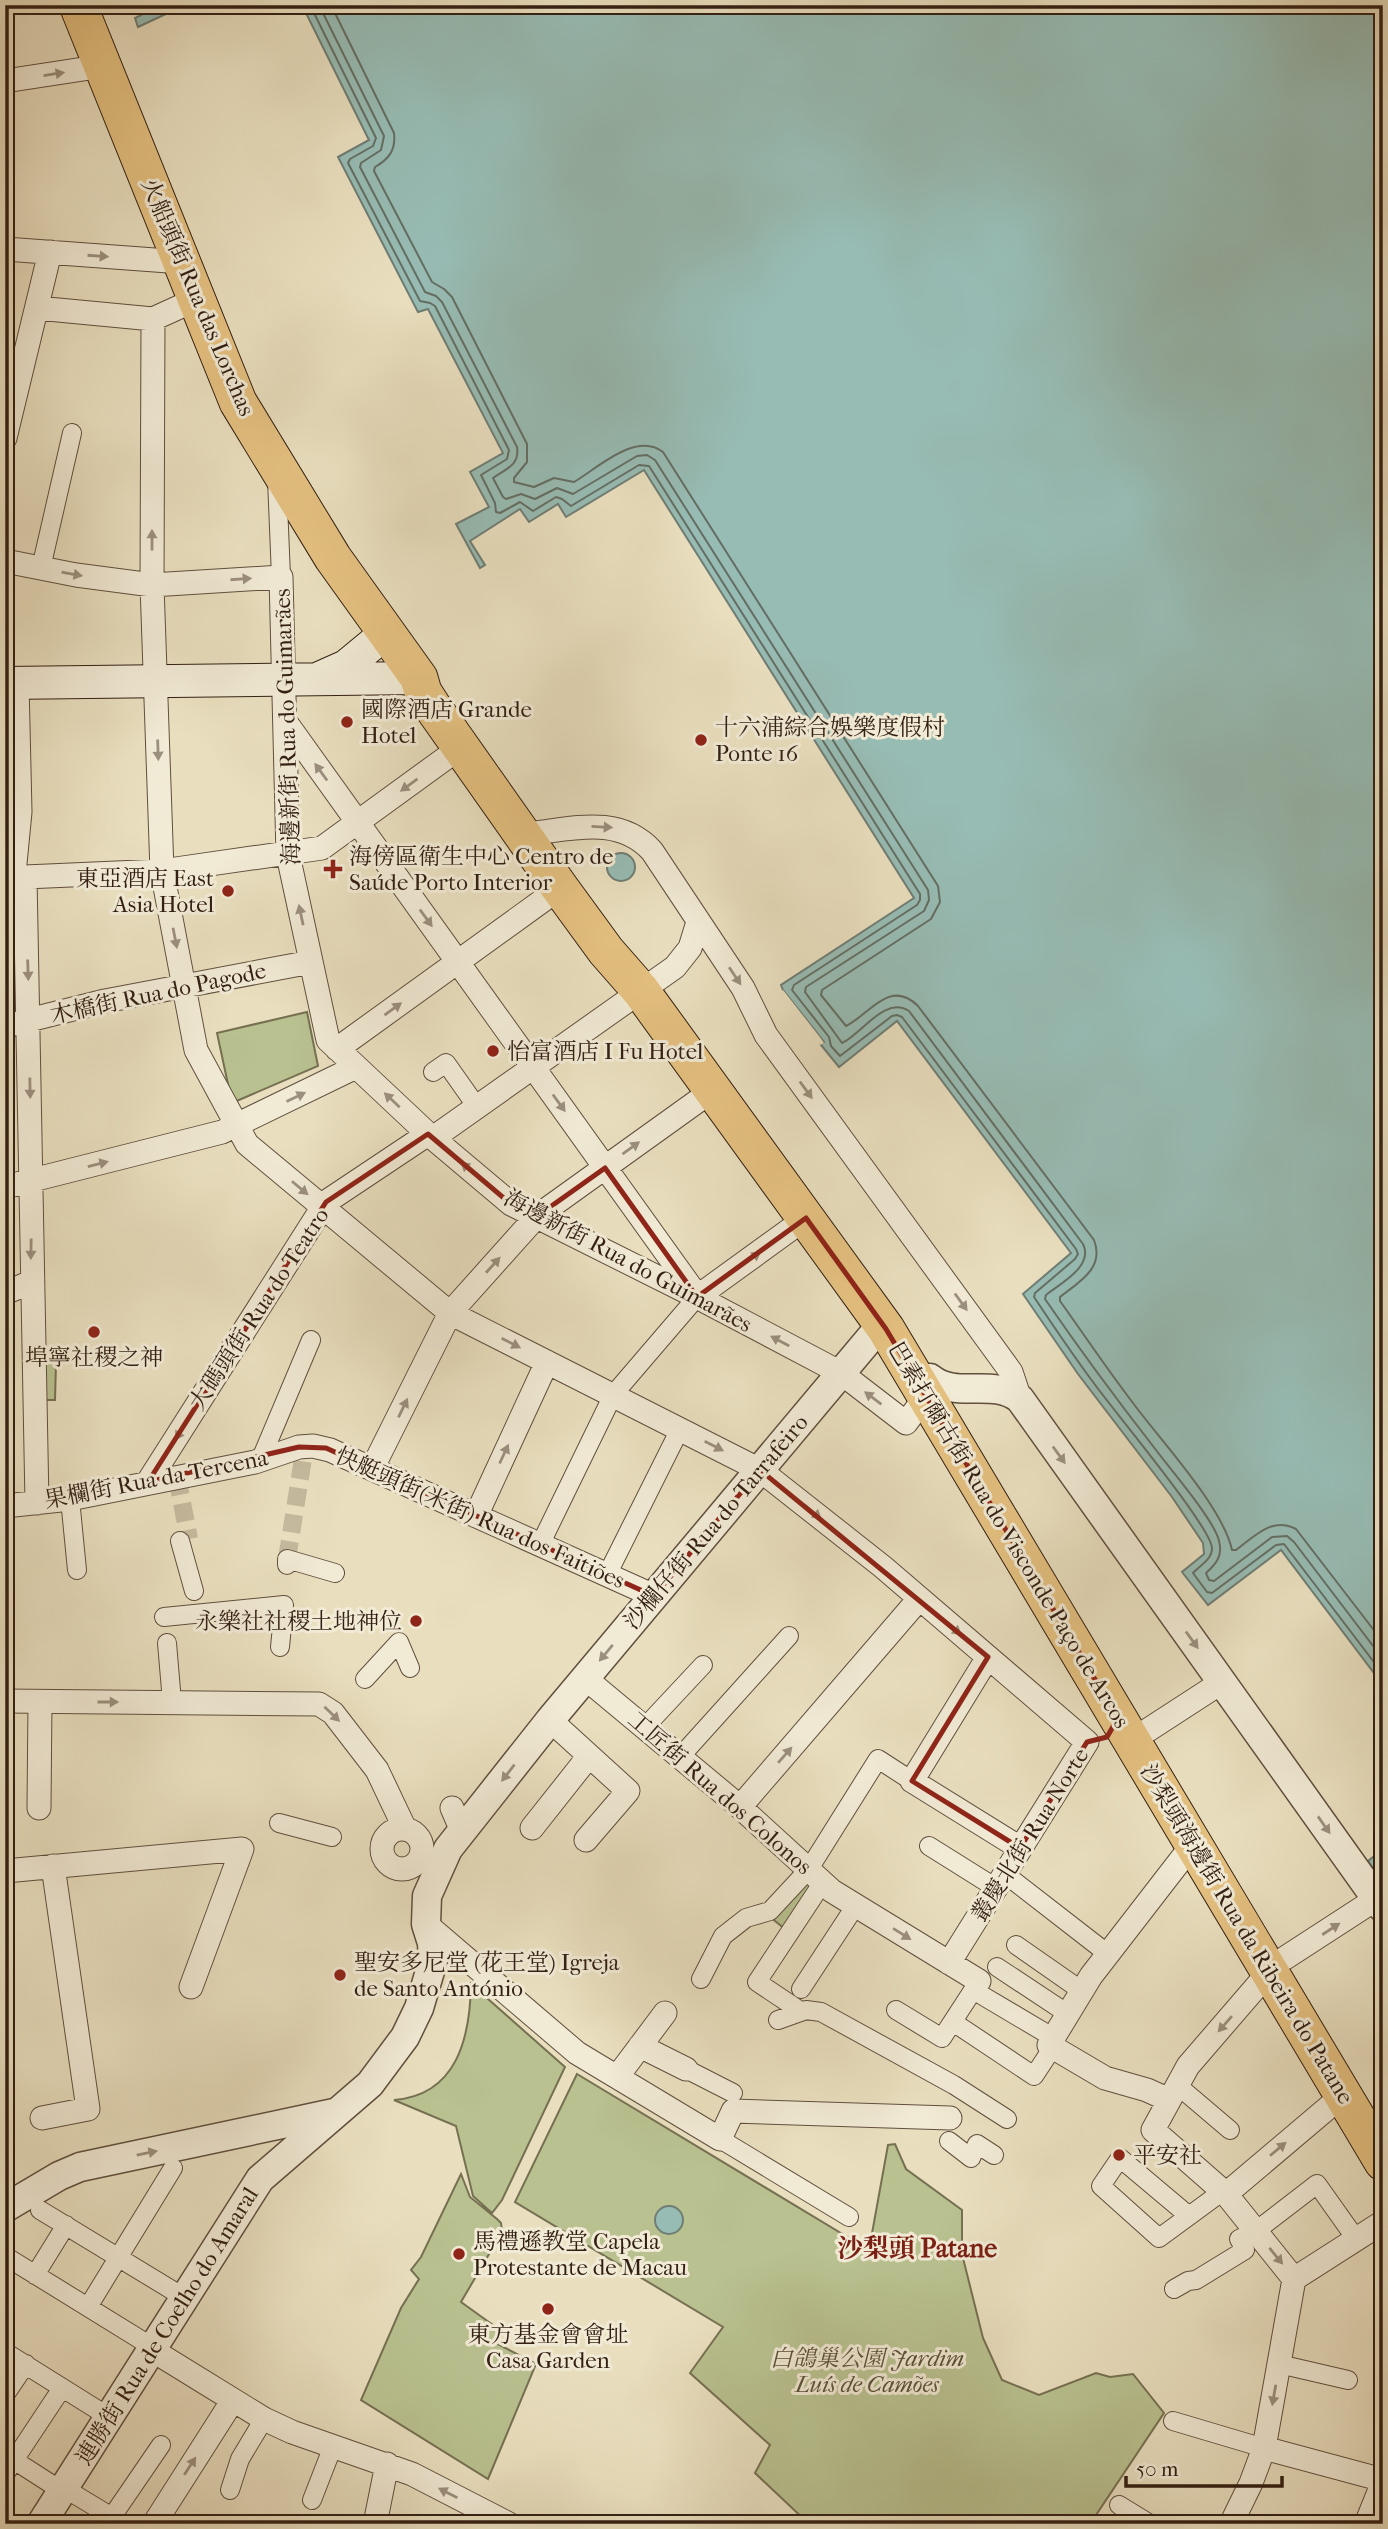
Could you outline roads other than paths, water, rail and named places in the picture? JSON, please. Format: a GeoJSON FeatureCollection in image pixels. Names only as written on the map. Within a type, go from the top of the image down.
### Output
{"type":"FeatureCollection","features":[{"type":"Feature","properties":{"kind":"main road","name":"火船頭街 Rua das Lorchas"},"geometry":{"type":"LineString","coordinates":[[78,5],[238,402],[333,558],[419,678]]}},
{"type":"Feature","properties":{"kind":"main road"},"geometry":{"type":"LineString","coordinates":[[297,681],[346,666],[386,633]]}},
{"type":"Feature","properties":{"kind":"main road"},"geometry":{"type":"LineString","coordinates":[[11,683],[419,678]]}},
{"type":"Feature","properties":{"kind":"main road","name":"巴素打爾古街 Rua do Visconde Paço de Arcos"},"geometry":{"type":"LineString","coordinates":[[419,678],[423,692],[434,709],[560,888],[606,951],[641,991],[884,1326],[940,1398],[1133,1730]]}},
{"type":"Feature","properties":{"kind":"main road","name":"巴素打爾古街 Rua do Visconde Paço de Arcos"},"geometry":{"type":"LineString","coordinates":[[419,678],[430,686],[442,702],[616,945],[641,991]]}},
{"type":"Feature","properties":{"kind":"main road","name":"巴素打爾古街 Rua do Visconde Paço de Arcos"},"geometry":{"type":"LineString","coordinates":[[940,1398],[955,1444],[1133,1730]]}},
{"type":"Feature","properties":{"kind":"main road","name":"沙梨頭海邊街 Rua da Ribeira do Patane"},"geometry":{"type":"LineString","coordinates":[[1133,1730],[1193,1844],[1383,2122]]}},
{"type":"Feature","properties":{"kind":"main road","name":"沙梨頭海邊街 Rua da Ribeira do Patane"},"geometry":{"type":"LineString","coordinates":[[1133,1730],[1277,1965],[1343,2095],[1383,2162]]}},
{"type":"Feature","properties":{"kind":"street"},"geometry":{"type":"LineString","coordinates":[[5,81],[103,66]]}},
{"type":"Feature","properties":{"kind":"street"},"geometry":{"type":"LineString","coordinates":[[5,249],[182,262]]}},
{"type":"Feature","properties":{"kind":"street"},"geometry":{"type":"LineString","coordinates":[[5,438],[9,402],[50,253]]}},
{"type":"Feature","properties":{"kind":"street"},"geometry":{"type":"LineString","coordinates":[[37,308],[153,319],[197,299]]}},
{"type":"Feature","properties":{"kind":"street"},"geometry":{"type":"LineString","coordinates":[[153,319],[152,585],[162,871],[196,1050],[247,1144],[450,1313],[760,1470],[919,1599],[1087,1742]]}},
{"type":"Feature","properties":{"kind":"street"},"geometry":{"type":"LineString","coordinates":[[41,568],[72,433]]}},
{"type":"Feature","properties":{"kind":"street","name":"海邊新街 Rua do Guimarães"},"geometry":{"type":"LineString","coordinates":[[277,467],[281,577],[297,681],[285,721],[288,855],[328,1040],[430,1136],[511,1204],[841,1373],[940,1398]]}},
{"type":"Feature","properties":{"kind":"street"},"geometry":{"type":"LineString","coordinates":[[5,561],[76,575],[152,585],[281,577]]}},
{"type":"Feature","properties":{"kind":"street"},"geometry":{"type":"LineString","coordinates":[[11,683],[20,812],[15,875],[16,933],[29,1020],[31,1282],[37,1503]]}},
{"type":"Feature","properties":{"kind":"street"},"geometry":{"type":"LineString","coordinates":[[285,721],[697,1297]]}},
{"type":"Feature","properties":{"kind":"street"},"geometry":{"type":"LineString","coordinates":[[15,875],[162,871],[322,848],[461,747]]}},
{"type":"Feature","properties":{"kind":"street"},"geometry":{"type":"LineString","coordinates":[[535,833],[600,826],[634,836],[652,851],[743,988],[766,1035],[1011,1371],[1020,1399],[1380,1903],[1277,1965],[1188,2066],[1153,2130],[1225,2192],[1294,2279]]}},
{"type":"Feature","properties":{"kind":"street"},"geometry":{"type":"LineString","coordinates":[[337,1049],[560,888]]}},
{"type":"Feature","properties":{"kind":"street","name":"大碼頭街 Rua do Teatro"},"geometry":{"type":"LineString","coordinates":[[148,1482],[326,1202],[477,1107],[670,970],[683,958],[695,937],[698,922]]}},
{"type":"Feature","properties":{"kind":"street","name":"木橋街 Rua do Pagode"},"geometry":{"type":"LineString","coordinates":[[5,1026],[105,1001],[311,962]]}},
{"type":"Feature","properties":{"kind":"street"},"geometry":{"type":"LineString","coordinates":[[433,1072],[446,1063],[477,1107]]}},
{"type":"Feature","properties":{"kind":"street"},"geometry":{"type":"LineString","coordinates":[[5,1188],[222,1132],[356,1067]]}},
{"type":"Feature","properties":{"kind":"street"},"geometry":{"type":"LineString","coordinates":[[372,1469],[450,1313],[536,1217],[713,1090]]}},
{"type":"Feature","properties":{"kind":"street"},"geometry":{"type":"LineString","coordinates":[[540,1545],[612,1395],[697,1297],[806,1218]]}},
{"type":"Feature","properties":{"kind":"street"},"geometry":{"type":"LineString","coordinates":[[5,1293],[31,1282]]}},
{"type":"Feature","properties":{"kind":"street","name":"沙欄仔街 Rua do Tarrafeiro"},"geometry":{"type":"LineString","coordinates":[[426,1917],[427,1896],[449,1849],[457,1820],[550,1720],[841,1373],[884,1326]]}},
{"type":"Feature","properties":{"kind":"street"},"geometry":{"type":"LineString","coordinates":[[260,1461],[311,1340]]}},
{"type":"Feature","properties":{"kind":"street"},"geometry":{"type":"LineString","coordinates":[[476,1516],[547,1362]]}},
{"type":"Feature","properties":{"kind":"street"},"geometry":{"type":"LineString","coordinates":[[940,1398],[1002,1389],[1020,1399]]}},
{"type":"Feature","properties":{"kind":"street"},"geometry":{"type":"LineString","coordinates":[[607,1575],[680,1429]]}},
{"type":"Feature","properties":{"kind":"street","name":"果欄街 Rua da Tercena"},"geometry":{"type":"LineString","coordinates":[[5,1506],[70,1499],[260,1461],[305,1446]]}},
{"type":"Feature","properties":{"kind":"street","name":"快艇頭街(米街) Rua dos Faitiões"},"geometry":{"type":"LineString","coordinates":[[305,1446],[330,1450],[654,1596]]}},
{"type":"Feature","properties":{"kind":"street"},"geometry":{"type":"LineString","coordinates":[[70,1499],[77,1570]]}},
{"type":"Feature","properties":{"kind":"street"},"geometry":{"type":"LineString","coordinates":[[180,1541],[194,1591]]}},
{"type":"Feature","properties":{"kind":"street"},"geometry":{"type":"LineString","coordinates":[[286,1565],[287,1559],[335,1573]]}},
{"type":"Feature","properties":{"kind":"street"},"geometry":{"type":"LineString","coordinates":[[740,1807],[919,1599]]}},
{"type":"Feature","properties":{"kind":"street"},"geometry":{"type":"LineString","coordinates":[[164,1616],[284,1605],[280,1647]]}},
{"type":"Feature","properties":{"kind":"street"},"geometry":{"type":"LineString","coordinates":[[680,1757],[789,1636]]}},
{"type":"Feature","properties":{"kind":"street"},"geometry":{"type":"LineString","coordinates":[[365,1679],[400,1642],[410,1668]]}},
{"type":"Feature","properties":{"kind":"street"},"geometry":{"type":"LineString","coordinates":[[167,1643],[172,1702]]}},
{"type":"Feature","properties":{"kind":"street"},"geometry":{"type":"LineString","coordinates":[[912,1781],[988,1657]]}},
{"type":"Feature","properties":{"kind":"street"},"geometry":{"type":"LineString","coordinates":[[645,1727],[703,1665]]}},
{"type":"Feature","properties":{"kind":"street","name":"工匠街 Rua dos Colonos"},"geometry":{"type":"LineString","coordinates":[[585,1678],[740,1807],[816,1875],[856,1905],[949,1963],[983,1980]]}},
{"type":"Feature","properties":{"kind":"street","name":"叢慶北街 Rua Norte"},"geometry":{"type":"LineString","coordinates":[[949,1963],[1087,1742],[1098,1742],[1133,1730],[1222,1682]]}},
{"type":"Feature","properties":{"kind":"street"},"geometry":{"type":"LineString","coordinates":[[5,1701],[318,1704],[333,1713],[377,1770],[405,1829]]}},
{"type":"Feature","properties":{"kind":"street"},"geometry":{"type":"LineString","coordinates":[[39,1808],[40,1702]]}},
{"type":"Feature","properties":{"kind":"street"},"geometry":{"type":"LineString","coordinates":[[550,1720],[628,1791],[586,1840]]}},
{"type":"Feature","properties":{"kind":"street"},"geometry":{"type":"LineString","coordinates":[[532,1828],[589,1756]]}},
{"type":"Feature","properties":{"kind":"street"},"geometry":{"type":"LineString","coordinates":[[1007,2119],[972,2096],[821,2012],[806,2010],[790,2014],[757,1982],[878,1759],[1020,1848]]}},
{"type":"Feature","properties":{"kind":"street"},"geometry":{"type":"LineString","coordinates":[[279,1822],[332,1837]]}},
{"type":"Feature","properties":{"kind":"street"},"geometry":{"type":"LineString","coordinates":[[405,1829],[418,1836],[422,1850],[419,1860],[408,1869],[397,1869],[388,1864],[382,1851],[387,1836],[395,1830],[405,1829]]}},
{"type":"Feature","properties":{"kind":"street"},"geometry":{"type":"LineString","coordinates":[[953,2022],[1034,2076],[1082,1991],[1193,1844]]}},
{"type":"Feature","properties":{"kind":"street"},"geometry":{"type":"LineString","coordinates":[[929,1846],[1000,1881],[1108,1954]]}},
{"type":"Feature","properties":{"kind":"street"},"geometry":{"type":"LineString","coordinates":[[5,1871],[245,1849],[191,1987]]}},
{"type":"Feature","properties":{"kind":"street"},"geometry":{"type":"LineString","coordinates":[[42,2118],[88,2109],[53,1866]]}},
{"type":"Feature","properties":{"kind":"street"},"geometry":{"type":"LineString","coordinates":[[408,1869],[426,1917],[577,2053],[849,2217]]}},
{"type":"Feature","properties":{"kind":"street"},"geometry":{"type":"LineString","coordinates":[[701,1979],[723,1937],[746,1918],[770,1911],[816,1875]]}},
{"type":"Feature","properties":{"kind":"street"},"geometry":{"type":"LineString","coordinates":[[801,1989],[856,1905]]}},
{"type":"Feature","properties":{"kind":"street","name":"連勝街 Rua de Coelho do Amaral"},"geometry":{"type":"LineString","coordinates":[[41,2524],[260,2179],[370,2084],[390,2060],[419,2008],[433,1961],[426,1917]]}},
{"type":"Feature","properties":{"kind":"street"},"geometry":{"type":"LineString","coordinates":[[1016,1945],[1082,1991]]}},
{"type":"Feature","properties":{"kind":"street"},"geometry":{"type":"LineString","coordinates":[[983,1980],[1068,2014]]}},
{"type":"Feature","properties":{"kind":"street"},"geometry":{"type":"LineString","coordinates":[[896,2010],[942,2038],[983,1980]]}},
{"type":"Feature","properties":{"kind":"street"},"geometry":{"type":"LineString","coordinates":[[983,1980],[1052,2043],[1105,2078],[1147,2090],[1173,2092],[1230,2130]]}},
{"type":"Feature","properties":{"kind":"street"},"geometry":{"type":"LineString","coordinates":[[617,2077],[665,2014]]}},
{"type":"Feature","properties":{"kind":"street"},"geometry":{"type":"LineString","coordinates":[[640,2046],[686,2069],[733,2102],[950,2118],[960,2113],[972,2096]]}},
{"type":"Feature","properties":{"kind":"street"},"geometry":{"type":"LineString","coordinates":[[1189,2216],[1120,2158],[1101,2186],[1159,2238],[1225,2192],[1343,2095]]}},
{"type":"Feature","properties":{"kind":"street"},"geometry":{"type":"LineString","coordinates":[[720,2139],[733,2102]]}},
{"type":"Feature","properties":{"kind":"street"},"geometry":{"type":"LineString","coordinates":[[5,2208],[59,2176],[80,2167],[337,2113]]}},
{"type":"Feature","properties":{"kind":"street"},"geometry":{"type":"LineString","coordinates":[[241,2133],[257,2156],[260,2179]]}},
{"type":"Feature","properties":{"kind":"street"},"geometry":{"type":"LineString","coordinates":[[948,2141],[971,2158],[977,2144],[994,2155]]}},
{"type":"Feature","properties":{"kind":"street"},"geometry":{"type":"LineString","coordinates":[[88,2307],[173,2168]]}},
{"type":"Feature","properties":{"kind":"street"},"geometry":{"type":"LineString","coordinates":[[1174,2289],[1188,2281],[1196,2280],[1245,2250],[1239,2239],[1256,2231],[1317,2184],[1356,2239]]}},
{"type":"Feature","properties":{"kind":"street"},"geometry":{"type":"LineString","coordinates":[[40,2210],[185,2298]]}},
{"type":"Feature","properties":{"kind":"street"},"geometry":{"type":"LineString","coordinates":[[1231,2524],[1264,2448],[1294,2279],[1383,2222]]}},
{"type":"Feature","properties":{"kind":"street"},"geometry":{"type":"LineString","coordinates":[[35,2275],[66,2225]]}},
{"type":"Feature","properties":{"kind":"street"},"geometry":{"type":"LineString","coordinates":[[5,2256],[264,2419],[292,2432],[412,2474],[509,2524]]}},
{"type":"Feature","properties":{"kind":"street"},"geometry":{"type":"LineString","coordinates":[[5,2351],[109,2417]]}},
{"type":"Feature","properties":{"kind":"street"},"geometry":{"type":"LineString","coordinates":[[5,2395],[26,2364]]}},
{"type":"Feature","properties":{"kind":"street"},"geometry":{"type":"LineString","coordinates":[[1279,2364],[1348,2380]]}},
{"type":"Feature","properties":{"kind":"street"},"geometry":{"type":"LineString","coordinates":[[62,2388],[8,2462],[63,2489],[109,2521],[161,2445]]}},
{"type":"Feature","properties":{"kind":"street"},"geometry":{"type":"LineString","coordinates":[[154,2524],[233,2400]]}},
{"type":"Feature","properties":{"kind":"street"},"geometry":{"type":"LineString","coordinates":[[230,2490],[240,2459],[264,2419]]}},
{"type":"Feature","properties":{"kind":"street"},"geometry":{"type":"LineString","coordinates":[[1173,2421],[1383,2481],[1366,2524]]}},
{"type":"Feature","properties":{"kind":"street"},"geometry":{"type":"LineString","coordinates":[[312,2500],[333,2446]]}},
{"type":"Feature","properties":{"kind":"street"},"geometry":{"type":"LineString","coordinates":[[375,2524],[387,2465]]}},
{"type":"Feature","properties":{"kind":"street"},"geometry":{"type":"LineString","coordinates":[[1119,2505],[1150,2524]]}},
{"type":"Feature","properties":{"kind":"water"},"geometry":{"type":"Polygon","coordinates":[[[161,5],[185,5],[138,27],[135,18],[161,5]]]}},
{"type":"Feature","properties":{"kind":"water"},"geometry":{"type":"Polygon","coordinates":[[[302,5],[1383,5],[1383,1685],[1281,1550],[1208,1605],[1182,1572],[1204,1554],[1203,1543],[1172,1497],[1078,1374],[1023,1294],[1071,1253],[897,1021],[839,1067],[821,1045],[824,1042],[783,990],[781,985],[914,898],[644,470],[566,517],[558,504],[529,522],[520,509],[470,541],[485,565],[480,568],[456,524],[489,507],[470,472],[503,453],[428,309],[418,312],[338,157],[369,140],[302,5]]]}},
{"type":"Feature","properties":{"kind":"water"},"geometry":{"type":"Polygon","coordinates":[[[621,853],[631,857],[635,867],[631,877],[621,881],[611,877],[607,867],[611,857],[621,853]]]}},
{"type":"Feature","properties":{"kind":"water"},"geometry":{"type":"Polygon","coordinates":[[[1383,1849],[1383,1883],[1368,1861],[1383,1849]]]}},
{"type":"Feature","properties":{"kind":"water"},"geometry":{"type":"Polygon","coordinates":[[[669,2206],[679,2210],[683,2220],[679,2230],[669,2234],[659,2230],[655,2220],[659,2210],[669,2206]]]}},
{"type":"Feature","properties":{"kind":"tunnel"},"geometry":{"type":"LineString","coordinates":[[287,1559],[305,1446]]}},
{"type":"Feature","properties":{"kind":"tunnel"},"geometry":{"type":"LineString","coordinates":[[177,1477],[189,1539]]}},
{"type":"Feature","properties":{"kind":"place","name":"國際酒店 Grande Hotel"},"geometry":{"type":"Point","coordinates":[347,722]}},
{"type":"Feature","properties":{"kind":"place","name":"十六浦綜合娛樂度假村 Ponte 16"},"geometry":{"type":"Point","coordinates":[701,740]}},
{"type":"Feature","properties":{"kind":"place","name":"海傍區衛生中心 Centro de Saúde Porto Interior"},"geometry":{"type":"Point","coordinates":[333,869]}},
{"type":"Feature","properties":{"kind":"place","name":"東亞酒店 East Asia Hotel"},"geometry":{"type":"Point","coordinates":[228,891]}},
{"type":"Feature","properties":{"kind":"place","name":"怡富酒店 I Fu Hotel"},"geometry":{"type":"Point","coordinates":[493,1051]}},
{"type":"Feature","properties":{"kind":"place","name":"埠寧社稷之神"},"geometry":{"type":"Point","coordinates":[94,1332]}},
{"type":"Feature","properties":{"kind":"place","name":"永樂社社稷土地神位"},"geometry":{"type":"Point","coordinates":[416,1621]}},
{"type":"Feature","properties":{"kind":"place","name":"聖安多尼堂 (花王堂) Igreja de Santo António"},"geometry":{"type":"Point","coordinates":[340,1975]}},
{"type":"Feature","properties":{"kind":"place","name":"平安社"},"geometry":{"type":"Point","coordinates":[1119,2155]}},
{"type":"Feature","properties":{"kind":"place","name":"馬禮遜教堂 Capela Protestante de Macau"},"geometry":{"type":"Point","coordinates":[459,2254]}},
{"type":"Feature","properties":{"kind":"place","name":"東方基金會會址 Casa Garden"},"geometry":{"type":"Point","coordinates":[548,2309]}},
{"type":"Feature","properties":{"kind":"district","name":"沙梨頭 Patane"},"geometry":{"type":"Point","coordinates":[917,2248]}},
{"type":"Feature","properties":{"kind":"park label","name":"白鴿巢公園 Jardim Luís de Camões"},"geometry":{"type":"Point","coordinates":[867,2371]}}]}
